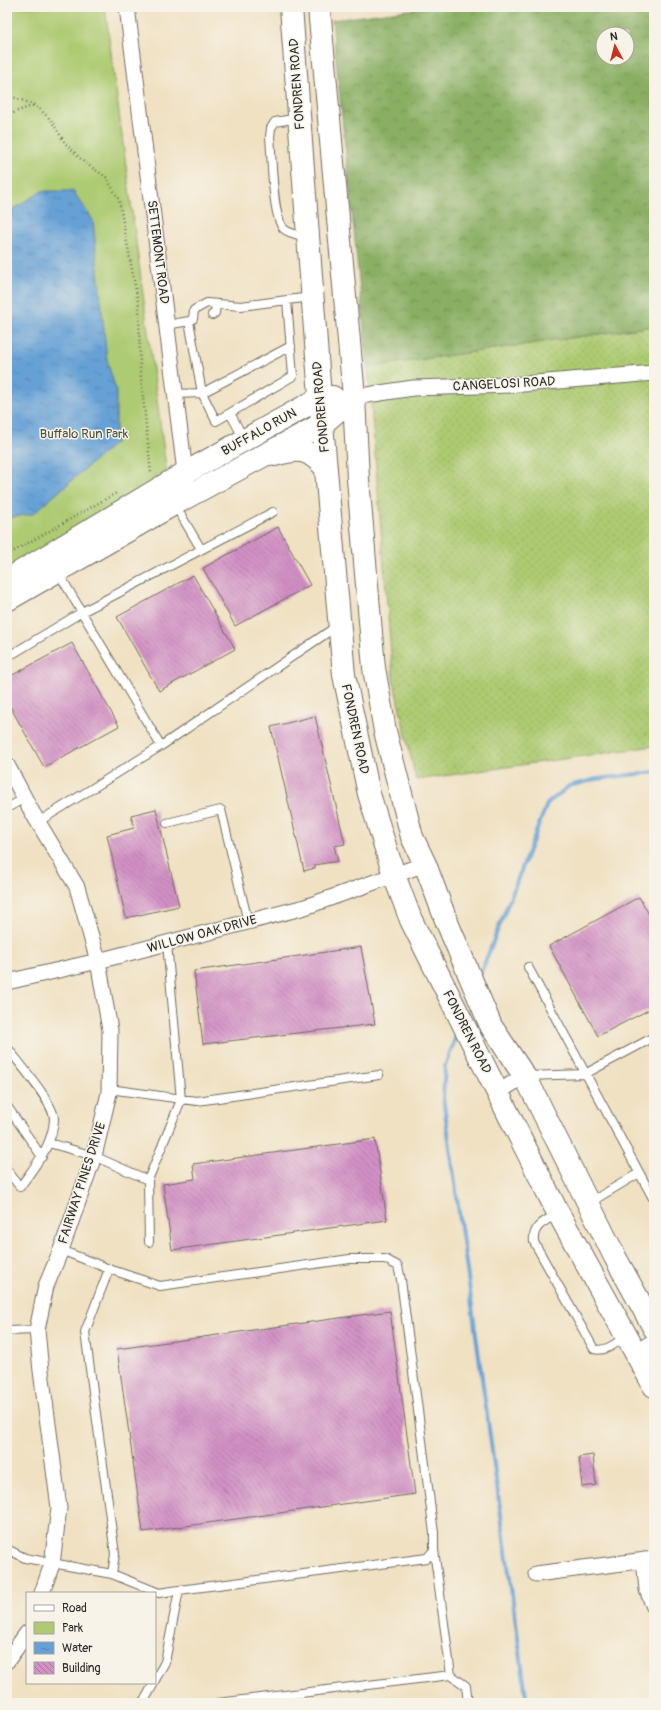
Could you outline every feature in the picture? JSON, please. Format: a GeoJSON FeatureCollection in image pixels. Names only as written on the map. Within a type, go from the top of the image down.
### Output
{"type":"FeatureCollection","features":[{"type":"Feature","properties":{"kind":"main road","name":"FONDREN ROAD"},"geometry":{"type":"LineString","coordinates":[[291,7],[322,424],[344,675],[369,794],[394,875],[411,920],[561,1219],[639,1346],[654,1386]]}},
{"type":"Feature","properties":{"kind":"main road","name":"FONDREN ROAD"},"geometry":{"type":"LineString","coordinates":[[319,7],[354,396],[358,479],[374,668],[385,731],[410,830],[491,1026],[524,1076],[590,1207],[654,1328]]}},
{"type":"Feature","properties":{"kind":"main road"},"geometry":{"type":"LineString","coordinates":[[294,45],[322,42]]}},
{"type":"Feature","properties":{"kind":"main road"},"geometry":{"type":"LineString","coordinates":[[308,237],[340,234]]}},
{"type":"Feature","properties":{"kind":"main road","name":"BUFFALO RUN"},"geometry":{"type":"LineString","coordinates":[[7,580],[185,473],[320,398],[354,396]]}},
{"type":"Feature","properties":{"kind":"main road","name":"BUFFALO RUN"},"geometry":{"type":"LineString","coordinates":[[7,600],[181,501],[322,424],[354,396]]}},
{"type":"Feature","properties":{"kind":"main road"},"geometry":{"type":"LineString","coordinates":[[254,461],[298,450],[310,453],[326,468]]}},
{"type":"Feature","properties":{"kind":"main road"},"geometry":{"type":"LineString","coordinates":[[344,675],[374,668]]}},
{"type":"Feature","properties":{"kind":"main road"},"geometry":{"type":"LineString","coordinates":[[561,1219],[590,1207]]}},
{"type":"Feature","properties":{"kind":"street","name":"SETTEMONT ROAD"},"geometry":{"type":"LineString","coordinates":[[127,7],[185,473],[181,501]]}},
{"type":"Feature","properties":{"kind":"street","name":"CANGELOSI ROAD"},"geometry":{"type":"LineString","coordinates":[[354,396],[413,388],[511,385],[654,374]]}},
{"type":"Feature","properties":{"kind":"street","name":"FAIRWAY PINES DRIVE"},"geometry":{"type":"LineString","coordinates":[[7,764],[38,822],[76,887],[98,961],[110,1030],[109,1089],[94,1156],[61,1250],[46,1286],[38,1330],[41,1371],[59,1508],[52,1564],[42,1592]]}},
{"type":"Feature","properties":{"kind":"street","name":"WILLOW OAK DRIVE"},"geometry":{"type":"LineString","coordinates":[[7,982],[98,961],[305,907],[425,864]]}},
{"type":"Feature","properties":{"kind":"street"},"geometry":{"type":"LineString","coordinates":[[498,1093],[524,1076]]}},
{"type":"Feature","properties":{"kind":"street"},"geometry":{"type":"LineString","coordinates":[[536,1574],[649,1560],[647,1590],[654,1607]]}},
{"type":"Feature","properties":{"kind":"street"},"geometry":{"type":"LineString","coordinates":[[7,1660],[26,1634]]}},
{"type":"Feature","properties":{"kind":"lane"},"geometry":{"type":"LineString","coordinates":[[299,118],[275,122],[271,128],[270,137],[278,221],[284,228],[293,234],[308,237]]}},
{"type":"Feature","properties":{"kind":"lane"},"geometry":{"type":"LineString","coordinates":[[287,300],[293,376],[250,397],[216,421],[202,393],[194,310],[207,303],[241,306],[287,300],[313,297]]}},
{"type":"Feature","properties":{"kind":"lane"},"geometry":{"type":"LineString","coordinates":[[212,315],[215,313],[216,304]]}},
{"type":"Feature","properties":{"kind":"lane"},"geometry":{"type":"LineString","coordinates":[[167,325],[194,320]]}},
{"type":"Feature","properties":{"kind":"lane"},"geometry":{"type":"LineString","coordinates":[[175,394],[202,393],[224,386],[267,362],[291,346]]}},
{"type":"Feature","properties":{"kind":"lane"},"geometry":{"type":"LineString","coordinates":[[233,408],[244,440]]}},
{"type":"Feature","properties":{"kind":"lane"},"geometry":{"type":"LineString","coordinates":[[181,501],[201,549]]}},
{"type":"Feature","properties":{"kind":"lane"},"geometry":{"type":"LineString","coordinates":[[14,653],[82,612],[273,512]]}},
{"type":"Feature","properties":{"kind":"lane"},"geometry":{"type":"LineString","coordinates":[[58,571],[161,746]]}},
{"type":"Feature","properties":{"kind":"lane"},"geometry":{"type":"LineString","coordinates":[[38,822],[161,746],[340,624]]}},
{"type":"Feature","properties":{"kind":"lane"},"geometry":{"type":"LineString","coordinates":[[7,808],[25,798]]}},
{"type":"Feature","properties":{"kind":"lane"},"geometry":{"type":"LineString","coordinates":[[167,823],[221,810],[248,922]]}},
{"type":"Feature","properties":{"kind":"lane"},"geometry":{"type":"LineString","coordinates":[[148,1242],[148,1180],[181,1100],[167,943]]}},
{"type":"Feature","properties":{"kind":"lane"},"geometry":{"type":"LineString","coordinates":[[528,967],[654,1200]]}},
{"type":"Feature","properties":{"kind":"lane"},"geometry":{"type":"LineString","coordinates":[[524,1076],[585,1074],[654,1037]]}},
{"type":"Feature","properties":{"kind":"lane"},"geometry":{"type":"LineString","coordinates":[[7,1047],[49,1104],[54,1118],[48,1143],[42,1157],[20,1187],[7,1170]]}},
{"type":"Feature","properties":{"kind":"lane"},"geometry":{"type":"LineString","coordinates":[[109,1089],[197,1102],[380,1075]]}},
{"type":"Feature","properties":{"kind":"lane"},"geometry":{"type":"LineString","coordinates":[[7,1106],[42,1157]]}},
{"type":"Feature","properties":{"kind":"lane"},"geometry":{"type":"LineString","coordinates":[[48,1143],[94,1156],[148,1180]]}},
{"type":"Feature","properties":{"kind":"lane"},"geometry":{"type":"LineString","coordinates":[[590,1207],[639,1173]]}},
{"type":"Feature","properties":{"kind":"lane"},"geometry":{"type":"LineString","coordinates":[[561,1219],[539,1225],[534,1236],[534,1242],[594,1349],[599,1351],[606,1348],[639,1346]]}},
{"type":"Feature","properties":{"kind":"lane"},"geometry":{"type":"LineString","coordinates":[[61,1250],[109,1269],[160,1286],[350,1259],[385,1259],[398,1266],[433,1525],[434,1550],[451,1675]]}},
{"type":"Feature","properties":{"kind":"lane"},"geometry":{"type":"LineString","coordinates":[[109,1269],[85,1332],[115,1554],[112,1574]]}},
{"type":"Feature","properties":{"kind":"lane"},"geometry":{"type":"LineString","coordinates":[[7,1331],[38,1330]]}},
{"type":"Feature","properties":{"kind":"lane"},"geometry":{"type":"LineString","coordinates":[[7,1549],[25,1558],[112,1574],[159,1593],[427,1558],[434,1550]]}},
{"type":"Feature","properties":{"kind":"lane"},"geometry":{"type":"LineString","coordinates":[[156,1678],[165,1662],[179,1590]]}},
{"type":"Feature","properties":{"kind":"lane"},"geometry":{"type":"LineString","coordinates":[[218,1703],[451,1675],[466,1686],[468,1703]]}},
{"type":"Feature","properties":{"kind":"lane"},"geometry":{"type":"LineString","coordinates":[[143,1703],[153,1684]]}},
{"type":"Feature","properties":{"kind":"path"},"geometry":{"type":"LineString","coordinates":[[7,95],[35,105],[51,120],[65,143],[85,163],[106,177],[119,200],[139,307],[140,367],[151,473],[144,477]]}},
{"type":"Feature","properties":{"kind":"path"},"geometry":{"type":"LineString","coordinates":[[7,118],[15,112],[35,105]]}},
{"type":"Feature","properties":{"kind":"path"},"geometry":{"type":"LineString","coordinates":[[7,555],[123,488]]}},
{"type":"Feature","properties":{"kind":"green space","name":"Buffalo Run Park"},"geometry":{"type":"Polygon","coordinates":[[[7,7],[105,7],[167,475],[7,570],[7,7]]]}},
{"type":"Feature","properties":{"kind":"green space"},"geometry":{"type":"Polygon","coordinates":[[[431,7],[654,7],[654,326],[368,367],[332,20],[431,7]]]}},
{"type":"Feature","properties":{"kind":"green space"},"geometry":{"type":"Polygon","coordinates":[[[654,326],[654,746],[416,780],[393,679],[368,367],[654,326]]]}},
{"type":"Feature","properties":{"kind":"water"},"geometry":{"type":"Polygon","coordinates":[[[42,191],[73,191],[93,220],[107,360],[116,390],[116,442],[33,514],[7,518],[7,213],[42,191]]]}},
{"type":"Feature","properties":{"kind":"building"},"geometry":{"type":"Polygon","coordinates":[[[278,527],[310,585],[235,626],[203,568],[278,527]]]}},
{"type":"Feature","properties":{"kind":"building"},"geometry":{"type":"Polygon","coordinates":[[[193,575],[235,649],[159,691],[117,617],[193,575]]]}},
{"type":"Feature","properties":{"kind":"building"},"geometry":{"type":"Polygon","coordinates":[[[72,643],[119,726],[44,767],[7,701],[7,678],[72,643]]]}},
{"type":"Feature","properties":{"kind":"building"},"geometry":{"type":"Polygon","coordinates":[[[315,716],[345,844],[334,846],[338,861],[315,865],[315,868],[304,871],[271,727],[315,716]]]}},
{"type":"Feature","properties":{"kind":"building"},"geometry":{"type":"Polygon","coordinates":[[[156,809],[179,906],[126,918],[107,835],[134,828],[131,815],[156,809]]]}},
{"type":"Feature","properties":{"kind":"building"},"geometry":{"type":"Polygon","coordinates":[[[639,897],[654,923],[654,1007],[598,1036],[549,946],[639,897]]]}},
{"type":"Feature","properties":{"kind":"building"},"geometry":{"type":"Polygon","coordinates":[[[361,947],[375,1024],[203,1044],[194,971],[361,947]]]}},
{"type":"Feature","properties":{"kind":"building"},"geometry":{"type":"Polygon","coordinates":[[[375,1139],[387,1220],[172,1250],[163,1184],[195,1179],[193,1164],[375,1139]]]}},
{"type":"Feature","properties":{"kind":"building"},"geometry":{"type":"Polygon","coordinates":[[[390,1311],[415,1494],[143,1532],[117,1349],[390,1311]]]}},
{"type":"Feature","properties":{"kind":"building"},"geometry":{"type":"Polygon","coordinates":[[[593,1455],[596,1485],[582,1487],[579,1457],[593,1455]]]}},
{"type":"Feature","properties":{"kind":"waterway"},"geometry":{"type":"LineString","coordinates":[[479,978],[547,804],[569,786],[597,779],[654,772]]}},
{"type":"Feature","properties":{"kind":"waterway"},"geometry":{"type":"LineString","coordinates":[[458,1031],[445,1066],[443,1097],[527,1703]]}}]}
